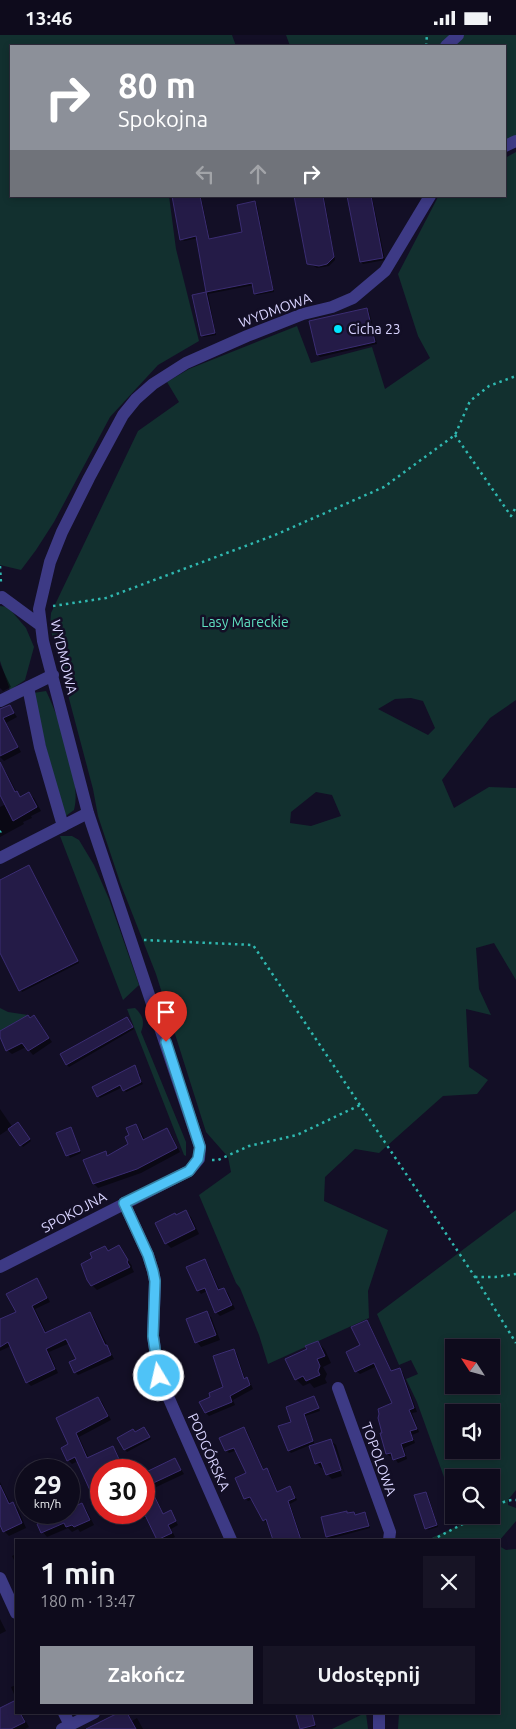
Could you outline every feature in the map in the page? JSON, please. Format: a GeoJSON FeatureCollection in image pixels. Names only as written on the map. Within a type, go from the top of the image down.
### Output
{"type":"FeatureCollection","features":[{"type":"Feature","properties":{"kind":"street"},"geometry":{"type":"LineString","coordinates":[[447,45],[458,35]]}},
{"type":"Feature","properties":{"kind":"street","name":"WYDMOWA"},"geometry":{"type":"LineString","coordinates":[[198,1159],[200,1147],[88,813],[43,641],[39,609],[50,562],[62,532],[123,415],[136,399],[153,384],[186,363],[247,335],[303,313],[332,307],[353,298],[385,271],[429,197]]}},
{"type":"Feature","properties":{"kind":"street"},"geometry":{"type":"LineString","coordinates":[[1,598],[40,625]]}},
{"type":"Feature","properties":{"kind":"street"},"geometry":{"type":"LineString","coordinates":[[0,701],[52,675]]}},
{"type":"Feature","properties":{"kind":"street"},"geometry":{"type":"LineString","coordinates":[[28,687],[40,747],[62,826]]}},
{"type":"Feature","properties":{"kind":"street"},"geometry":{"type":"LineString","coordinates":[[0,858],[88,813]]}},
{"type":"Feature","properties":{"kind":"street","name":"SPOKOJNA"},"geometry":{"type":"LineString","coordinates":[[0,1267],[189,1171],[198,1159]]}},
{"type":"Feature","properties":{"kind":"street","name":"PODGÓRSKA"},"geometry":{"type":"LineString","coordinates":[[124,1203],[148,1255],[153,1271],[155,1281],[153,1336],[159,1376],[231,1539]]}},
{"type":"Feature","properties":{"kind":"street","name":"TOPOLOWA"},"geometry":{"type":"LineString","coordinates":[[338,1388],[390,1532],[389,1539]]}},
{"type":"Feature","properties":{"kind":"street"},"geometry":{"type":"LineString","coordinates":[[0,1579],[15,1611]]}},
{"type":"Feature","properties":{"kind":"street"},"geometry":{"type":"LineString","coordinates":[[64,1714],[66,1727],[92,1714]]}},
{"type":"Feature","properties":{"kind":"street"},"geometry":{"type":"LineString","coordinates":[[379,1714],[379,1729]]}},
{"type":"Feature","properties":{"kind":"path"},"geometry":{"type":"LineString","coordinates":[[39,609],[106,598],[275,535],[384,487],[455,435],[470,401],[489,386],[516,376]]}},
{"type":"Feature","properties":{"kind":"path"},"geometry":{"type":"LineString","coordinates":[[455,435],[511,516],[516,507]]}},
{"type":"Feature","properties":{"kind":"path"},"geometry":{"type":"LineString","coordinates":[[0,566],[1,598]]}},
{"type":"Feature","properties":{"kind":"path"},"geometry":{"type":"LineString","coordinates":[[132,940],[254,945],[475,1277],[516,1343]]}},
{"type":"Feature","properties":{"kind":"path"},"geometry":{"type":"LineString","coordinates":[[198,1159],[218,1160],[249,1145],[297,1135],[360,1105]]}},
{"type":"Feature","properties":{"kind":"path"},"geometry":{"type":"LineString","coordinates":[[475,1277],[516,1274]]}},
{"type":"Feature","properties":{"kind":"path"},"geometry":{"type":"LineString","coordinates":[[500,1505],[515,1498]]}},
{"type":"Feature","properties":{"kind":"path"},"geometry":{"type":"LineString","coordinates":[[434,1539],[463,1524]]}},
{"type":"Feature","properties":{"kind":"green space"},"geometry":{"type":"Polygon","coordinates":[[[0,35],[232,35],[236,45],[10,45],[10,197],[169,197],[176,249],[199,341],[158,365],[110,417],[54,522],[21,570],[0,565],[0,35]]]}},
{"type":"Feature","properties":{"kind":"green space"},"geometry":{"type":"Polygon","coordinates":[[[286,35],[516,35],[516,138],[506,143],[506,45],[290,45],[286,35]]]}},
{"type":"Feature","properties":{"kind":"green space","name":"Lasy Mareckie"},"geometry":{"type":"Polygon","coordinates":[[[516,152],[516,700],[490,718],[442,780],[454,808],[489,787],[516,788],[516,980],[494,943],[476,948],[479,989],[491,1015],[466,1009],[469,1067],[488,1080],[477,1094],[443,1096],[379,1153],[355,1149],[325,1177],[324,1201],[388,1230],[368,1291],[369,1318],[268,1364],[259,1335],[240,1288],[236,1283],[199,1195],[231,1172],[228,1157],[206,1132],[156,974],[121,885],[98,816],[93,789],[50,627],[51,613],[138,431],[179,402],[167,382],[189,369],[297,326],[311,363],[372,347],[385,389],[430,358],[418,336],[398,274],[438,197],[506,197],[506,157],[516,152]],[[411,698],[395,699],[378,709],[428,735],[435,728],[423,701],[411,698]],[[316,792],[291,812],[290,823],[311,826],[341,816],[332,795],[316,792]]]}},
{"type":"Feature","properties":{"kind":"green space"},"geometry":{"type":"Polygon","coordinates":[[[0,606],[8,607],[26,628],[34,647],[25,680],[10,690],[0,661],[0,606]]]}},
{"type":"Feature","properties":{"kind":"green space"},"geometry":{"type":"Polygon","coordinates":[[[46,691],[63,733],[75,783],[76,798],[74,810],[63,818],[33,693],[46,691]]]}},
{"type":"Feature","properties":{"kind":"green space"},"geometry":{"type":"Polygon","coordinates":[[[60,836],[72,836],[79,840],[94,865],[109,899],[139,985],[123,1000],[60,836]]]}},
{"type":"Feature","properties":{"kind":"green space"},"geometry":{"type":"Polygon","coordinates":[[[0,1008],[8,1012],[28,1015],[0,1031],[0,1008]]]}},
{"type":"Feature","properties":{"kind":"green space"},"geometry":{"type":"Polygon","coordinates":[[[135,1008],[140,1013],[143,1022],[141,1032],[186,1142],[186,1156],[127,1009],[135,1008]]]}},
{"type":"Feature","properties":{"kind":"green space"},"geometry":{"type":"Polygon","coordinates":[[[516,1210],[516,1490],[508,1500],[508,1505],[516,1508],[516,1521],[500,1540],[429,1539],[460,1524],[500,1524],[500,1469],[445,1469],[445,1480],[417,1402],[406,1379],[418,1374],[411,1360],[399,1365],[377,1314],[516,1210]]]}},
{"type":"Feature","properties":{"kind":"green space"},"geometry":{"type":"Polygon","coordinates":[[[500,1547],[506,1550],[516,1549],[516,1729],[398,1729],[399,1714],[500,1714],[500,1547]]]}},
{"type":"Feature","properties":{"kind":"green space"},"geometry":{"type":"Polygon","coordinates":[[[363,1714],[366,1714],[368,1729],[332,1729],[363,1714]]]}},
{"type":"Feature","properties":{"kind":"building"},"geometry":{"type":"Polygon","coordinates":[[[172,197],[200,197],[209,239],[242,232],[237,205],[255,201],[273,290],[254,294],[252,283],[206,292],[196,236],[180,240],[172,197]]]}},
{"type":"Feature","properties":{"kind":"building"},"geometry":{"type":"Polygon","coordinates":[[[294,197],[323,197],[334,257],[327,264],[319,266],[307,264],[294,197]]]}},
{"type":"Feature","properties":{"kind":"building"},"geometry":{"type":"Polygon","coordinates":[[[347,197],[371,197],[383,258],[360,262],[347,197]]]}},
{"type":"Feature","properties":{"kind":"building"},"geometry":{"type":"Polygon","coordinates":[[[206,292],[215,333],[201,336],[192,295],[206,292]]]}},
{"type":"Feature","properties":{"kind":"building"},"geometry":{"type":"Polygon","coordinates":[[[367,308],[375,342],[317,355],[309,321],[367,308]]]}},
{"type":"Feature","properties":{"kind":"building"},"geometry":{"type":"Polygon","coordinates":[[[10,705],[14,713],[3,718],[18,747],[0,756],[0,709],[10,705]]]}},
{"type":"Feature","properties":{"kind":"building"},"geometry":{"type":"Polygon","coordinates":[[[0,762],[15,792],[17,791],[20,797],[29,792],[37,807],[13,821],[0,795],[0,762]]]}},
{"type":"Feature","properties":{"kind":"building"},"geometry":{"type":"Polygon","coordinates":[[[29,865],[78,961],[19,991],[0,953],[0,880],[29,865]]]}},
{"type":"Feature","properties":{"kind":"building"},"geometry":{"type":"Polygon","coordinates":[[[28,1015],[30,1018],[34,1015],[49,1038],[28,1051],[22,1043],[6,1051],[0,1037],[0,1031],[28,1015]]]}},
{"type":"Feature","properties":{"kind":"building"},"geometry":{"type":"Polygon","coordinates":[[[127,1017],[133,1027],[66,1065],[60,1054],[127,1017]]]}},
{"type":"Feature","properties":{"kind":"building"},"geometry":{"type":"Polygon","coordinates":[[[135,1065],[141,1082],[123,1091],[120,1085],[97,1097],[92,1087],[135,1065]]]}},
{"type":"Feature","properties":{"kind":"building"},"geometry":{"type":"Polygon","coordinates":[[[18,1122],[30,1139],[20,1146],[8,1129],[18,1122]]]}},
{"type":"Feature","properties":{"kind":"building"},"geometry":{"type":"Polygon","coordinates":[[[136,1124],[143,1140],[167,1128],[177,1148],[137,1169],[93,1184],[83,1160],[106,1151],[107,1156],[128,1144],[125,1137],[129,1135],[126,1128],[136,1124]]]}},
{"type":"Feature","properties":{"kind":"building"},"geometry":{"type":"Polygon","coordinates":[[[71,1127],[80,1151],[66,1156],[56,1133],[71,1127]]]}},
{"type":"Feature","properties":{"kind":"building"},"geometry":{"type":"Polygon","coordinates":[[[186,1210],[195,1229],[165,1244],[155,1223],[186,1210]]]}},
{"type":"Feature","properties":{"kind":"building"},"geometry":{"type":"Polygon","coordinates":[[[119,1245],[130,1267],[91,1286],[81,1264],[92,1258],[90,1253],[105,1246],[108,1251],[119,1245]]]}},
{"type":"Feature","properties":{"kind":"building"},"geometry":{"type":"Polygon","coordinates":[[[205,1259],[218,1290],[224,1288],[232,1305],[215,1313],[205,1288],[197,1291],[186,1267],[205,1259]]]}},
{"type":"Feature","properties":{"kind":"building"},"geometry":{"type":"Polygon","coordinates":[[[37,1278],[47,1298],[32,1306],[45,1333],[90,1312],[111,1355],[74,1373],[69,1362],[76,1359],[66,1339],[46,1349],[55,1369],[26,1383],[8,1342],[0,1347],[0,1319],[16,1312],[6,1294],[37,1278]]]}},
{"type":"Feature","properties":{"kind":"building"},"geometry":{"type":"Polygon","coordinates":[[[207,1311],[216,1335],[195,1343],[186,1319],[207,1311]]]}},
{"type":"Feature","properties":{"kind":"building"},"geometry":{"type":"Polygon","coordinates":[[[367,1320],[391,1371],[400,1368],[414,1408],[409,1410],[417,1429],[410,1431],[413,1440],[401,1444],[405,1456],[393,1460],[391,1453],[386,1454],[378,1418],[378,1409],[392,1403],[374,1363],[355,1372],[346,1352],[360,1345],[351,1327],[367,1320]]]}},
{"type":"Feature","properties":{"kind":"building"},"geometry":{"type":"Polygon","coordinates":[[[318,1341],[325,1356],[317,1359],[320,1366],[318,1371],[320,1375],[306,1381],[303,1376],[295,1380],[285,1359],[307,1349],[305,1346],[318,1341]]]}},
{"type":"Feature","properties":{"kind":"building"},"geometry":{"type":"Polygon","coordinates":[[[234,1349],[244,1379],[247,1377],[250,1385],[230,1396],[232,1402],[205,1413],[199,1402],[210,1397],[209,1393],[223,1387],[213,1356],[234,1349]]]}},
{"type":"Feature","properties":{"kind":"building"},"geometry":{"type":"Polygon","coordinates":[[[314,1396],[319,1408],[304,1414],[313,1441],[288,1451],[278,1426],[291,1422],[286,1407],[314,1396]]]}},
{"type":"Feature","properties":{"kind":"building"},"geometry":{"type":"Polygon","coordinates":[[[98,1397],[108,1416],[76,1433],[87,1458],[113,1446],[119,1459],[90,1459],[90,1490],[80,1468],[80,1459],[76,1459],[75,1457],[66,1459],[61,1448],[68,1444],[56,1418],[98,1397]]]}},
{"type":"Feature","properties":{"kind":"building"},"geometry":{"type":"Polygon","coordinates":[[[144,1427],[150,1437],[124,1450],[117,1438],[133,1429],[135,1432],[144,1427]]]}},
{"type":"Feature","properties":{"kind":"building"},"geometry":{"type":"Polygon","coordinates":[[[244,1427],[263,1470],[267,1468],[277,1492],[290,1486],[295,1498],[288,1501],[301,1539],[273,1539],[266,1519],[263,1521],[250,1497],[244,1499],[235,1478],[246,1473],[234,1448],[225,1451],[219,1438],[244,1427]]]}},
{"type":"Feature","properties":{"kind":"building"},"geometry":{"type":"Polygon","coordinates":[[[331,1439],[341,1470],[326,1475],[321,1462],[315,1464],[309,1446],[331,1439]]]}},
{"type":"Feature","properties":{"kind":"building"},"geometry":{"type":"Polygon","coordinates":[[[175,1458],[181,1470],[155,1482],[155,1468],[175,1458]]]}},
{"type":"Feature","properties":{"kind":"building"},"geometry":{"type":"Polygon","coordinates":[[[0,1485],[9,1504],[13,1502],[15,1507],[15,1524],[20,1524],[3,1532],[0,1525],[0,1485]]]}},
{"type":"Feature","properties":{"kind":"building"},"geometry":{"type":"Polygon","coordinates":[[[426,1492],[437,1525],[425,1529],[414,1495],[426,1492]]]}},
{"type":"Feature","properties":{"kind":"building"},"geometry":{"type":"Polygon","coordinates":[[[155,1497],[163,1514],[171,1510],[176,1521],[168,1525],[172,1533],[157,1539],[149,1524],[155,1524],[155,1497]]]}},
{"type":"Feature","properties":{"kind":"building"},"geometry":{"type":"Polygon","coordinates":[[[82,1503],[90,1520],[74,1527],[72,1525],[66,1527],[64,1524],[80,1524],[80,1504],[82,1503]]]}},
{"type":"Feature","properties":{"kind":"building"},"geometry":{"type":"Polygon","coordinates":[[[347,1511],[347,1513],[354,1512],[355,1515],[365,1512],[369,1526],[326,1537],[321,1517],[347,1511]]]}},
{"type":"Feature","properties":{"kind":"building"},"geometry":{"type":"Polygon","coordinates":[[[37,1524],[62,1524],[41,1533],[37,1524]]]}},
{"type":"Feature","properties":{"kind":"building"},"geometry":{"type":"Polygon","coordinates":[[[14,1701],[15,1714],[21,1714],[25,1722],[11,1729],[0,1729],[0,1708],[14,1701]]]}},
{"type":"Feature","properties":{"kind":"building"},"geometry":{"type":"Polygon","coordinates":[[[116,1714],[128,1714],[136,1729],[86,1729],[116,1714]]]}},
{"type":"Feature","properties":{"kind":"building"},"geometry":{"type":"Polygon","coordinates":[[[312,1714],[315,1725],[300,1729],[296,1715],[312,1714]]]}},
{"type":"Feature","properties":{"kind":"place","name":"Cicha 23"},"geometry":{"type":"Point","coordinates":[338,329]}},
{"type":"Feature","properties":{"kind":"route"},"geometry":{"type":"LineString","coordinates":[[159,1376],[153,1336],[155,1281],[153,1271],[148,1255],[124,1203],[189,1171],[198,1159],[200,1147],[166,1042]]}}]}
